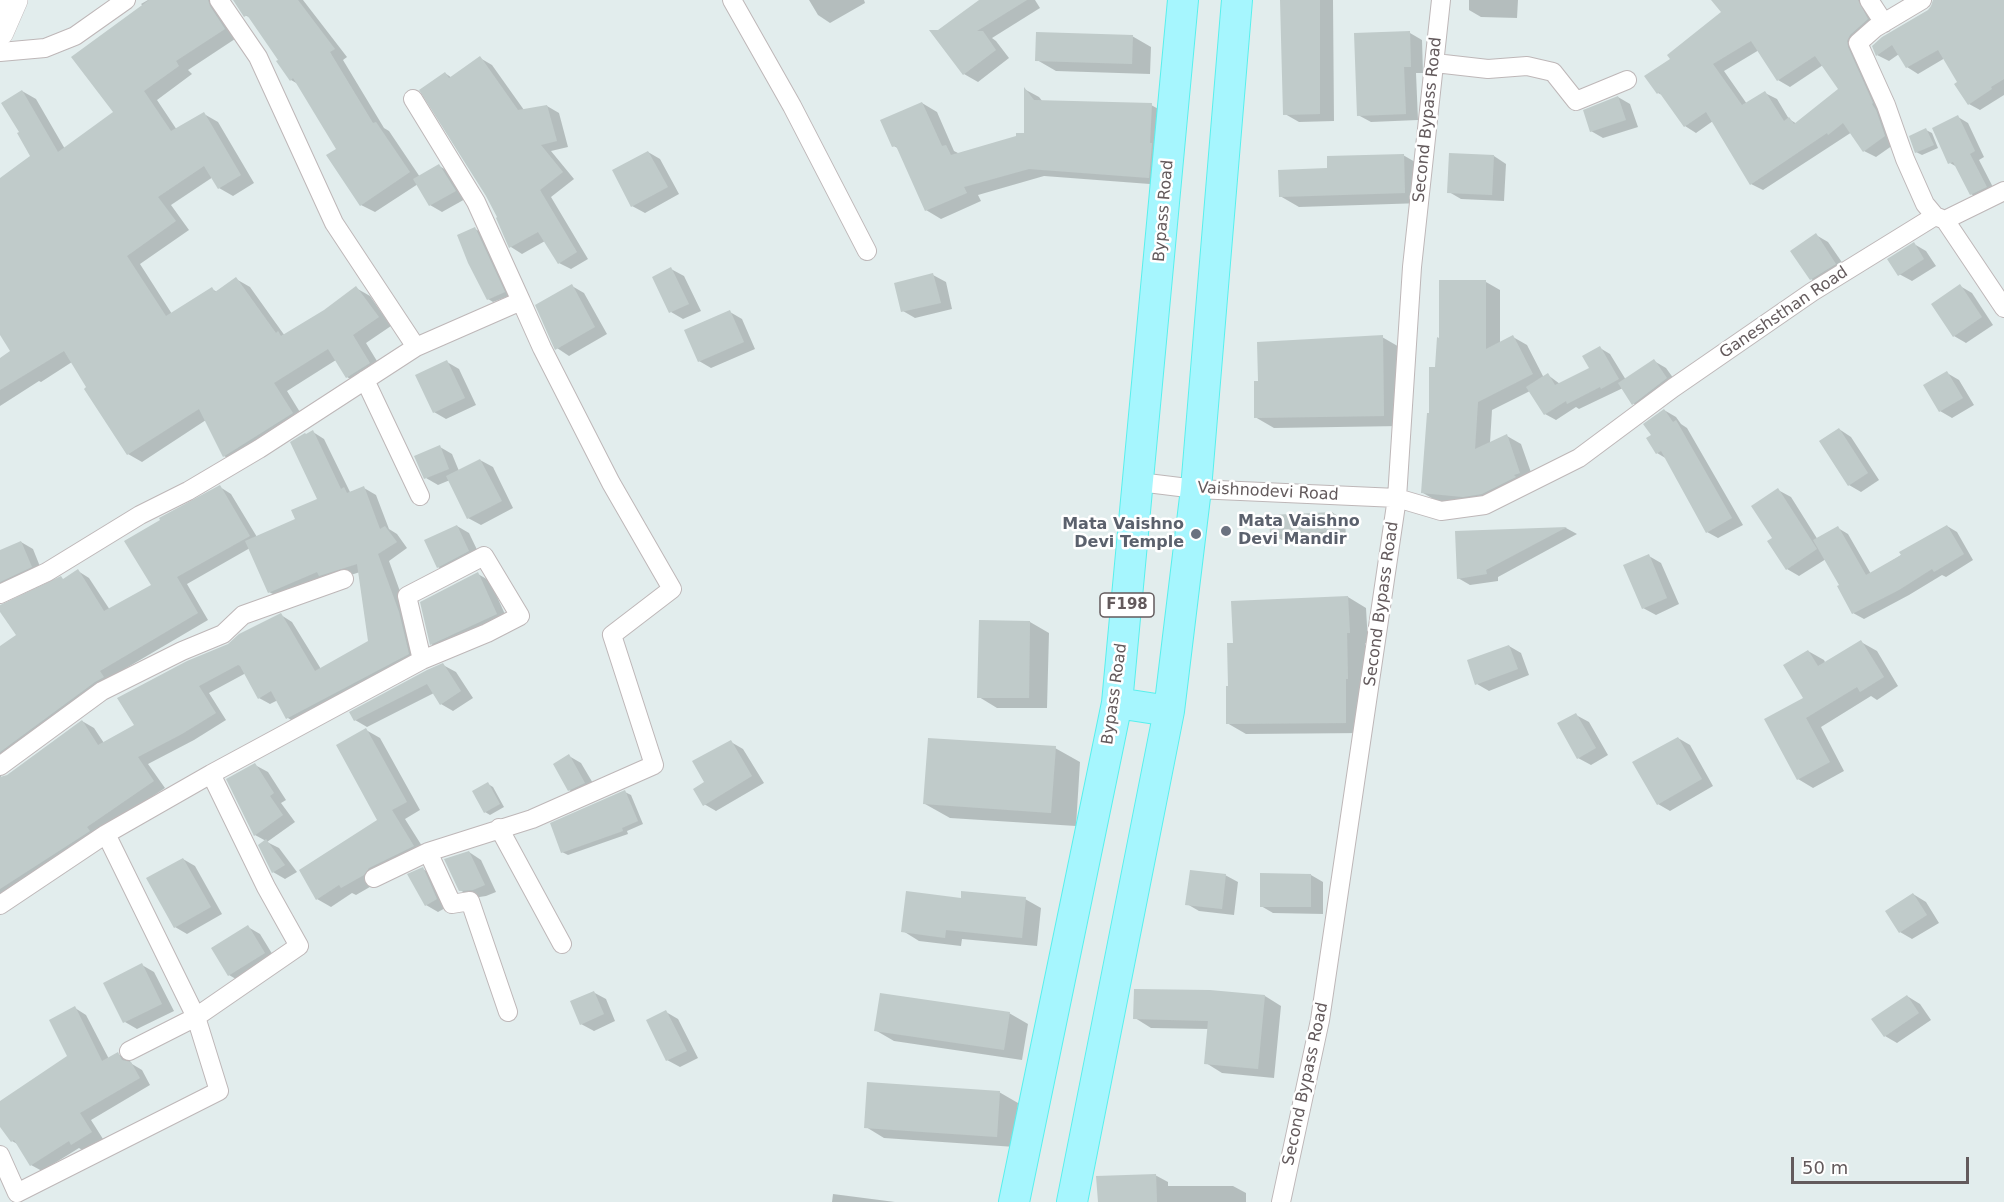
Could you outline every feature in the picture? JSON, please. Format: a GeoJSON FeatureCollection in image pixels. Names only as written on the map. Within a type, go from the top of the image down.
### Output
{"type":"FeatureCollection","features":[{"type":"Feature","properties":{"kind":"main road"},"geometry":{"type":"LineString","coordinates":[[0,32],[14,0]]}},
{"type":"Feature","properties":{"kind":"main road","name":"Bypass Road"},"geometry":{"type":"LineString","coordinates":[[1014,1202],[1117,703],[1183,0]]}},
{"type":"Feature","properties":{"kind":"main road"},"geometry":{"type":"LineString","coordinates":[[1072,1202],[1169,711],[1196,489],[1237,0]]}},
{"type":"Feature","properties":{"kind":"main road"},"geometry":{"type":"LineString","coordinates":[[1117,703],[1169,711]]}},
{"type":"Feature","properties":{"kind":"street"},"geometry":{"type":"LineString","coordinates":[[0,52],[45,48],[75,36],[126,0]]}},
{"type":"Feature","properties":{"kind":"street"},"geometry":{"type":"LineString","coordinates":[[219,0],[258,57],[334,223],[416,347]]}},
{"type":"Feature","properties":{"kind":"street"},"geometry":{"type":"LineString","coordinates":[[732,0],[792,106],[867,251]]}},
{"type":"Feature","properties":{"kind":"street","name":"Second Bypass Road"},"geometry":{"type":"LineString","coordinates":[[1281,1202],[1320,1020],[1397,498],[1412,267],[1441,0]]}},
{"type":"Feature","properties":{"kind":"street"},"geometry":{"type":"LineString","coordinates":[[1869,0],[1884,23]]}},
{"type":"Feature","properties":{"kind":"street"},"geometry":{"type":"LineString","coordinates":[[1922,0],[1875,28],[1858,43],[1886,105],[1905,159],[1925,204],[1940,218],[2004,308]]}},
{"type":"Feature","properties":{"kind":"street"},"geometry":{"type":"LineString","coordinates":[[1435,63],[1488,69],[1527,66],[1553,72],[1576,101],[1627,80]]}},
{"type":"Feature","properties":{"kind":"street"},"geometry":{"type":"LineString","coordinates":[[374,878],[428,852],[532,819],[654,765],[612,635],[672,589],[611,483],[542,348],[476,202],[413,99]]}},
{"type":"Feature","properties":{"kind":"street","name":"Ganeshsthan Road"},"geometry":{"type":"LineString","coordinates":[[1397,498],[1441,511],[1485,505],[1579,458],[1673,388],[1812,292],[1940,218],[2004,191]]}},
{"type":"Feature","properties":{"kind":"street"},"geometry":{"type":"LineString","coordinates":[[0,594],[47,572],[140,515],[188,491],[259,449],[416,347],[521,301]]}},
{"type":"Feature","properties":{"kind":"street"},"geometry":{"type":"LineString","coordinates":[[365,380],[420,496]]}},
{"type":"Feature","properties":{"kind":"street","name":"Vaishnodevi Road"},"geometry":{"type":"LineString","coordinates":[[1139,482],[1196,489],[1397,498]]}},
{"type":"Feature","properties":{"kind":"street"},"geometry":{"type":"LineString","coordinates":[[0,905],[106,834],[211,774],[423,660],[487,633],[520,616],[484,556],[407,596],[423,660]]}},
{"type":"Feature","properties":{"kind":"street"},"geometry":{"type":"LineString","coordinates":[[0,766],[102,691],[182,651],[224,634],[243,615],[344,579]]}},
{"type":"Feature","properties":{"kind":"street"},"geometry":{"type":"LineString","coordinates":[[129,1051],[196,1017],[299,946],[266,887],[211,774]]}},
{"type":"Feature","properties":{"kind":"street"},"geometry":{"type":"LineString","coordinates":[[499,828],[562,944]]}},
{"type":"Feature","properties":{"kind":"street"},"geometry":{"type":"LineString","coordinates":[[0,1155],[17,1193],[219,1091],[196,1017],[106,834]]}},
{"type":"Feature","properties":{"kind":"street"},"geometry":{"type":"LineString","coordinates":[[428,852],[452,904],[470,901],[508,1012]]}},
{"type":"Feature","properties":{"kind":"building"},"geometry":{"type":"Polygon","coordinates":[[[149,0],[208,0],[225,29],[176,61],[179,66],[144,91],[171,131],[204,112],[241,175],[218,189],[204,166],[158,197],[176,221],[127,256],[166,316],[212,287],[215,292],[236,277],[276,333],[278,331],[281,336],[324,310],[356,286],[379,317],[353,335],[370,363],[346,378],[328,349],[274,383],[293,413],[223,457],[199,409],[127,455],[84,389],[86,387],[64,351],[0,390],[0,358],[10,351],[0,335],[0,178],[30,156],[17,133],[19,132],[1,103],[22,90],[58,152],[113,112],[71,57],[149,0]]]}},
{"type":"Feature","properties":{"kind":"building"},"geometry":{"type":"Polygon","coordinates":[[[233,0],[298,0],[335,49],[330,52],[373,123],[376,122],[410,172],[360,206],[326,155],[336,149],[293,78],[290,81],[247,15],[244,17],[233,0]]]}},
{"type":"Feature","properties":{"kind":"building"},"geometry":{"type":"Polygon","coordinates":[[[979,0],[1027,0],[977,31],[983,31],[996,50],[963,75],[929,30],[938,30],[979,0]]]}},
{"type":"Feature","properties":{"kind":"building"},"geometry":{"type":"Polygon","coordinates":[[[1280,0],[1320,0],[1320,114],[1283,115],[1280,0]]]}},
{"type":"Feature","properties":{"kind":"building"},"geometry":{"type":"Polygon","coordinates":[[[1711,0],[1858,0],[1868,19],[1850,35],[1847,41],[1848,47],[1885,136],[1863,152],[1843,123],[1750,185],[1706,112],[1684,127],[1659,92],[1657,94],[1644,76],[1670,59],[1667,55],[1721,12],[1711,0]],[[1751,41],[1713,64],[1742,105],[1765,91],[1784,121],[1789,117],[1794,124],[1838,89],[1815,56],[1777,81],[1751,41]]]}},
{"type":"Feature","properties":{"kind":"building"},"geometry":{"type":"Polygon","coordinates":[[[1933,0],[2004,0],[2004,79],[1968,105],[1954,84],[1957,82],[1938,50],[1906,68],[1892,45],[1876,56],[1872,46],[1882,37],[1928,10],[1933,0]]]}},
{"type":"Feature","properties":{"kind":"building"},"geometry":{"type":"Polygon","coordinates":[[[1410,31],[1411,67],[1404,67],[1406,114],[1357,116],[1354,33],[1410,31]]]}},
{"type":"Feature","properties":{"kind":"building"},"geometry":{"type":"Polygon","coordinates":[[[1036,32],[1133,35],[1132,64],[1035,61],[1036,32]]]}},
{"type":"Feature","properties":{"kind":"building"},"geometry":{"type":"Polygon","coordinates":[[[480,56],[518,110],[547,105],[557,141],[541,145],[563,172],[540,190],[577,252],[558,264],[538,232],[509,248],[486,196],[419,90],[445,72],[449,78],[480,56]]]}},
{"type":"Feature","properties":{"kind":"building"},"geometry":{"type":"Polygon","coordinates":[[[1024,87],[1034,100],[1152,103],[1149,178],[1029,169],[964,187],[967,193],[925,211],[896,146],[892,147],[880,120],[922,102],[942,146],[946,145],[951,155],[1016,136],[1016,133],[1024,133],[1024,87]]]}},
{"type":"Feature","properties":{"kind":"building"},"geometry":{"type":"Polygon","coordinates":[[[1618,96],[1626,120],[1590,132],[1583,110],[1618,96]]]}},
{"type":"Feature","properties":{"kind":"building"},"geometry":{"type":"Polygon","coordinates":[[[1958,115],[1975,151],[1970,154],[1987,187],[1970,195],[1953,162],[1948,164],[1932,128],[1958,115]]]}},
{"type":"Feature","properties":{"kind":"building"},"geometry":{"type":"Polygon","coordinates":[[[1926,128],[1934,145],[1915,153],[1909,136],[1926,128]]]}},
{"type":"Feature","properties":{"kind":"building"},"geometry":{"type":"Polygon","coordinates":[[[648,151],[668,187],[631,207],[612,170],[648,151]]]}},
{"type":"Feature","properties":{"kind":"building"},"geometry":{"type":"Polygon","coordinates":[[[1449,153],[1494,155],[1492,195],[1447,193],[1449,153]]]}},
{"type":"Feature","properties":{"kind":"building"},"geometry":{"type":"Polygon","coordinates":[[[1404,154],[1405,193],[1279,197],[1278,170],[1327,168],[1327,156],[1404,154]]]}},
{"type":"Feature","properties":{"kind":"building"},"geometry":{"type":"Polygon","coordinates":[[[439,164],[456,191],[429,206],[413,179],[439,164]]]}},
{"type":"Feature","properties":{"kind":"building"},"geometry":{"type":"Polygon","coordinates":[[[475,227],[505,292],[487,300],[457,235],[475,227]]]}},
{"type":"Feature","properties":{"kind":"building"},"geometry":{"type":"Polygon","coordinates":[[[1816,233],[1836,264],[1810,280],[1790,251],[1816,233]]]}},
{"type":"Feature","properties":{"kind":"building"},"geometry":{"type":"Polygon","coordinates":[[[1914,242],[1924,259],[1898,276],[1887,259],[1914,242]]]}},
{"type":"Feature","properties":{"kind":"building"},"geometry":{"type":"Polygon","coordinates":[[[671,267],[689,304],[669,313],[652,277],[671,267]]]}},
{"type":"Feature","properties":{"kind":"building"},"geometry":{"type":"Polygon","coordinates":[[[933,273],[941,303],[901,312],[894,283],[933,273]]]}},
{"type":"Feature","properties":{"kind":"building"},"geometry":{"type":"Polygon","coordinates":[[[1439,280],[1486,280],[1486,349],[1513,335],[1533,374],[1478,402],[1475,449],[1507,434],[1520,473],[1482,494],[1463,497],[1421,493],[1427,413],[1429,413],[1429,367],[1435,367],[1437,337],[1439,338],[1439,280]]]}},
{"type":"Feature","properties":{"kind":"building"},"geometry":{"type":"Polygon","coordinates":[[[572,284],[595,327],[555,350],[535,305],[572,284]]]}},
{"type":"Feature","properties":{"kind":"building"},"geometry":{"type":"Polygon","coordinates":[[[1960,284],[1982,317],[1953,337],[1931,304],[1960,284]]]}},
{"type":"Feature","properties":{"kind":"building"},"geometry":{"type":"Polygon","coordinates":[[[730,310],[744,342],[698,362],[684,330],[730,310]]]}},
{"type":"Feature","properties":{"kind":"building"},"geometry":{"type":"Polygon","coordinates":[[[1383,335],[1384,416],[1254,418],[1254,381],[1258,381],[1257,342],[1383,335]]]}},
{"type":"Feature","properties":{"kind":"building"},"geometry":{"type":"Polygon","coordinates":[[[1600,346],[1619,379],[1567,404],[1566,401],[1544,415],[1526,387],[1548,373],[1555,385],[1589,368],[1582,356],[1600,346]]]}},
{"type":"Feature","properties":{"kind":"building"},"geometry":{"type":"Polygon","coordinates":[[[1654,359],[1667,378],[1632,405],[1618,383],[1654,359]]]}},
{"type":"Feature","properties":{"kind":"building"},"geometry":{"type":"Polygon","coordinates":[[[447,360],[465,398],[433,413],[415,375],[447,360]]]}},
{"type":"Feature","properties":{"kind":"building"},"geometry":{"type":"Polygon","coordinates":[[[1947,371],[1963,398],[1939,412],[1923,385],[1947,371]]]}},
{"type":"Feature","properties":{"kind":"building"},"geometry":{"type":"Polygon","coordinates":[[[1664,409],[1673,422],[1676,420],[1732,518],[1706,533],[1661,451],[1656,454],[1646,438],[1651,435],[1643,424],[1664,409]]]}},
{"type":"Feature","properties":{"kind":"building"},"geometry":{"type":"Polygon","coordinates":[[[1839,428],[1868,473],[1848,486],[1819,441],[1839,428]]]}},
{"type":"Feature","properties":{"kind":"building"},"geometry":{"type":"Polygon","coordinates":[[[313,430],[341,489],[344,487],[347,493],[364,486],[380,529],[385,526],[397,542],[378,554],[399,612],[409,654],[286,719],[271,691],[258,699],[238,665],[199,686],[216,713],[138,757],[154,781],[87,827],[90,831],[0,889],[0,777],[7,775],[82,720],[98,745],[134,725],[117,698],[187,661],[228,644],[239,634],[281,613],[315,671],[368,641],[357,564],[319,576],[317,572],[268,593],[245,541],[295,519],[291,510],[317,499],[290,442],[313,430]]]}},
{"type":"Feature","properties":{"kind":"building"},"geometry":{"type":"Polygon","coordinates":[[[440,445],[449,469],[424,479],[414,456],[440,445]]]}},
{"type":"Feature","properties":{"kind":"building"},"geometry":{"type":"Polygon","coordinates":[[[480,459],[502,501],[467,519],[446,476],[480,459]]]}},
{"type":"Feature","properties":{"kind":"building"},"geometry":{"type":"Polygon","coordinates":[[[220,485],[250,536],[177,577],[198,613],[100,671],[104,677],[0,752],[0,646],[16,635],[0,612],[0,605],[61,576],[63,579],[78,569],[104,611],[151,585],[124,541],[160,520],[159,518],[220,485]]]}},
{"type":"Feature","properties":{"kind":"building"},"geometry":{"type":"Polygon","coordinates":[[[1778,488],[1817,549],[1786,570],[1767,541],[1772,538],[1751,506],[1778,488]]]}},
{"type":"Feature","properties":{"kind":"building"},"geometry":{"type":"Polygon","coordinates":[[[1333,512],[1334,531],[1270,535],[1269,515],[1333,512]]]}},
{"type":"Feature","properties":{"kind":"building"},"geometry":{"type":"Polygon","coordinates":[[[457,525],[469,551],[437,568],[424,540],[457,525]]]}},
{"type":"Feature","properties":{"kind":"building"},"geometry":{"type":"Polygon","coordinates":[[[1947,525],[1964,554],[1934,572],[1932,569],[1899,590],[1852,614],[1837,586],[1839,585],[1813,540],[1838,526],[1866,575],[1901,555],[1899,552],[1947,525]]]}},
{"type":"Feature","properties":{"kind":"building"},"geometry":{"type":"Polygon","coordinates":[[[1567,527],[1486,570],[1487,574],[1457,579],[1455,531],[1567,527]]]}},
{"type":"Feature","properties":{"kind":"building"},"geometry":{"type":"Polygon","coordinates":[[[21,541],[32,567],[0,582],[0,550],[21,541]]]}},
{"type":"Feature","properties":{"kind":"building"},"geometry":{"type":"Polygon","coordinates":[[[1649,554],[1667,598],[1642,609],[1623,565],[1649,554]]]}},
{"type":"Feature","properties":{"kind":"building"},"geometry":{"type":"Polygon","coordinates":[[[478,572],[497,614],[430,645],[420,602],[478,572]]]}},
{"type":"Feature","properties":{"kind":"building"},"geometry":{"type":"Polygon","coordinates":[[[1348,596],[1350,633],[1347,633],[1346,723],[1226,724],[1227,643],[1233,643],[1231,601],[1348,596]]]}},
{"type":"Feature","properties":{"kind":"building"},"geometry":{"type":"Polygon","coordinates":[[[979,620],[1030,621],[1029,698],[977,698],[979,620]]]}},
{"type":"Feature","properties":{"kind":"building"},"geometry":{"type":"Polygon","coordinates":[[[1861,640],[1884,677],[1860,692],[1857,687],[1806,718],[1830,762],[1797,780],[1764,719],[1803,698],[1783,665],[1808,650],[1818,666],[1861,640]]]}},
{"type":"Feature","properties":{"kind":"building"},"geometry":{"type":"Polygon","coordinates":[[[1509,645],[1518,669],[1475,685],[1467,660],[1509,645]]]}},
{"type":"Feature","properties":{"kind":"building"},"geometry":{"type":"Polygon","coordinates":[[[443,663],[461,691],[440,705],[427,684],[354,721],[349,712],[443,663]]]}},
{"type":"Feature","properties":{"kind":"building"},"geometry":{"type":"Polygon","coordinates":[[[1576,713],[1596,748],[1577,759],[1557,723],[1576,713]]]}},
{"type":"Feature","properties":{"kind":"building"},"geometry":{"type":"Polygon","coordinates":[[[366,728],[407,802],[392,810],[414,846],[369,868],[364,875],[341,888],[339,885],[316,900],[299,870],[377,820],[336,745],[366,728]]]}},
{"type":"Feature","properties":{"kind":"building"},"geometry":{"type":"Polygon","coordinates":[[[1678,737],[1702,779],[1657,805],[1632,762],[1678,737]]]}},
{"type":"Feature","properties":{"kind":"building"},"geometry":{"type":"Polygon","coordinates":[[[928,738],[1056,746],[1051,813],[923,804],[928,738]]]}},
{"type":"Feature","properties":{"kind":"building"},"geometry":{"type":"Polygon","coordinates":[[[731,740],[752,776],[703,806],[693,789],[704,782],[692,761],[731,740]]]}},
{"type":"Feature","properties":{"kind":"building"},"geometry":{"type":"Polygon","coordinates":[[[569,754],[585,783],[568,791],[553,764],[569,754]]]}},
{"type":"Feature","properties":{"kind":"building"},"geometry":{"type":"Polygon","coordinates":[[[255,763],[274,793],[270,796],[283,815],[254,836],[226,779],[255,763]]]}},
{"type":"Feature","properties":{"kind":"building"},"geometry":{"type":"Polygon","coordinates":[[[488,782],[500,804],[484,813],[472,791],[488,782]]]}},
{"type":"Feature","properties":{"kind":"building"},"geometry":{"type":"Polygon","coordinates":[[[625,790],[638,821],[622,828],[623,831],[561,853],[550,823],[625,790]]]}},
{"type":"Feature","properties":{"kind":"building"},"geometry":{"type":"Polygon","coordinates":[[[266,839],[285,865],[272,873],[258,845],[266,839]]]}},
{"type":"Feature","properties":{"kind":"building"},"geometry":{"type":"Polygon","coordinates":[[[469,851],[485,885],[473,890],[459,891],[444,859],[469,851]]]}},
{"type":"Feature","properties":{"kind":"building"},"geometry":{"type":"Polygon","coordinates":[[[183,858],[211,907],[174,928],[146,878],[183,858]]]}},
{"type":"Feature","properties":{"kind":"building"},"geometry":{"type":"Polygon","coordinates":[[[423,867],[437,899],[425,906],[407,874],[423,867]]]}},
{"type":"Feature","properties":{"kind":"building"},"geometry":{"type":"Polygon","coordinates":[[[1190,870],[1226,874],[1222,909],[1185,905],[1190,870]]]}},
{"type":"Feature","properties":{"kind":"building"},"geometry":{"type":"Polygon","coordinates":[[[1260,873],[1311,874],[1311,907],[1260,907],[1260,873]]]}},
{"type":"Feature","properties":{"kind":"building"},"geometry":{"type":"Polygon","coordinates":[[[906,891],[961,898],[961,891],[1026,897],[1022,938],[946,930],[945,938],[901,932],[906,891]]]}},
{"type":"Feature","properties":{"kind":"building"},"geometry":{"type":"Polygon","coordinates":[[[1913,893],[1927,915],[1899,933],[1885,911],[1913,893]]]}},
{"type":"Feature","properties":{"kind":"building"},"geometry":{"type":"Polygon","coordinates":[[[248,925],[265,953],[228,976],[211,948],[248,925]]]}},
{"type":"Feature","properties":{"kind":"building"},"geometry":{"type":"Polygon","coordinates":[[[142,963],[162,1004],[123,1023],[103,983],[142,963]]]}},
{"type":"Feature","properties":{"kind":"building"},"geometry":{"type":"Polygon","coordinates":[[[1134,989],[1210,990],[1265,995],[1258,1069],[1204,1064],[1208,1021],[1133,1019],[1134,989]]]}},
{"type":"Feature","properties":{"kind":"building"},"geometry":{"type":"Polygon","coordinates":[[[594,991],[604,1014],[580,1025],[570,1001],[594,991]]]}},
{"type":"Feature","properties":{"kind":"building"},"geometry":{"type":"Polygon","coordinates":[[[880,993],[1010,1012],[1004,1050],[874,1031],[880,993]]]}},
{"type":"Feature","properties":{"kind":"building"},"geometry":{"type":"Polygon","coordinates":[[[1907,995],[1919,1013],[1884,1037],[1871,1019],[1907,995]]]}},
{"type":"Feature","properties":{"kind":"building"},"geometry":{"type":"Polygon","coordinates":[[[75,1006],[102,1061],[118,1052],[122,1060],[131,1062],[140,1078],[80,1113],[92,1132],[71,1145],[69,1141],[30,1166],[14,1140],[11,1142],[0,1127],[0,1101],[67,1056],[49,1020],[75,1006]]]}},
{"type":"Feature","properties":{"kind":"building"},"geometry":{"type":"Polygon","coordinates":[[[666,1010],[687,1051],[666,1061],[646,1020],[666,1010]]]}},
{"type":"Feature","properties":{"kind":"building"},"geometry":{"type":"Polygon","coordinates":[[[867,1082],[1000,1091],[997,1137],[864,1128],[867,1082]]]}},
{"type":"Feature","properties":{"kind":"building"},"geometry":{"type":"Polygon","coordinates":[[[1156,1174],[1157,1202],[1098,1202],[1096,1176],[1156,1174]]]}},
{"type":"Feature","properties":{"kind":"place","name":"Mata Vaishno Devi Mandir"},"geometry":{"type":"Point","coordinates":[1226,531]}},
{"type":"Feature","properties":{"kind":"place","name":"Mata Vaishno Devi Temple"},"geometry":{"type":"Point","coordinates":[1196,534]}}]}
